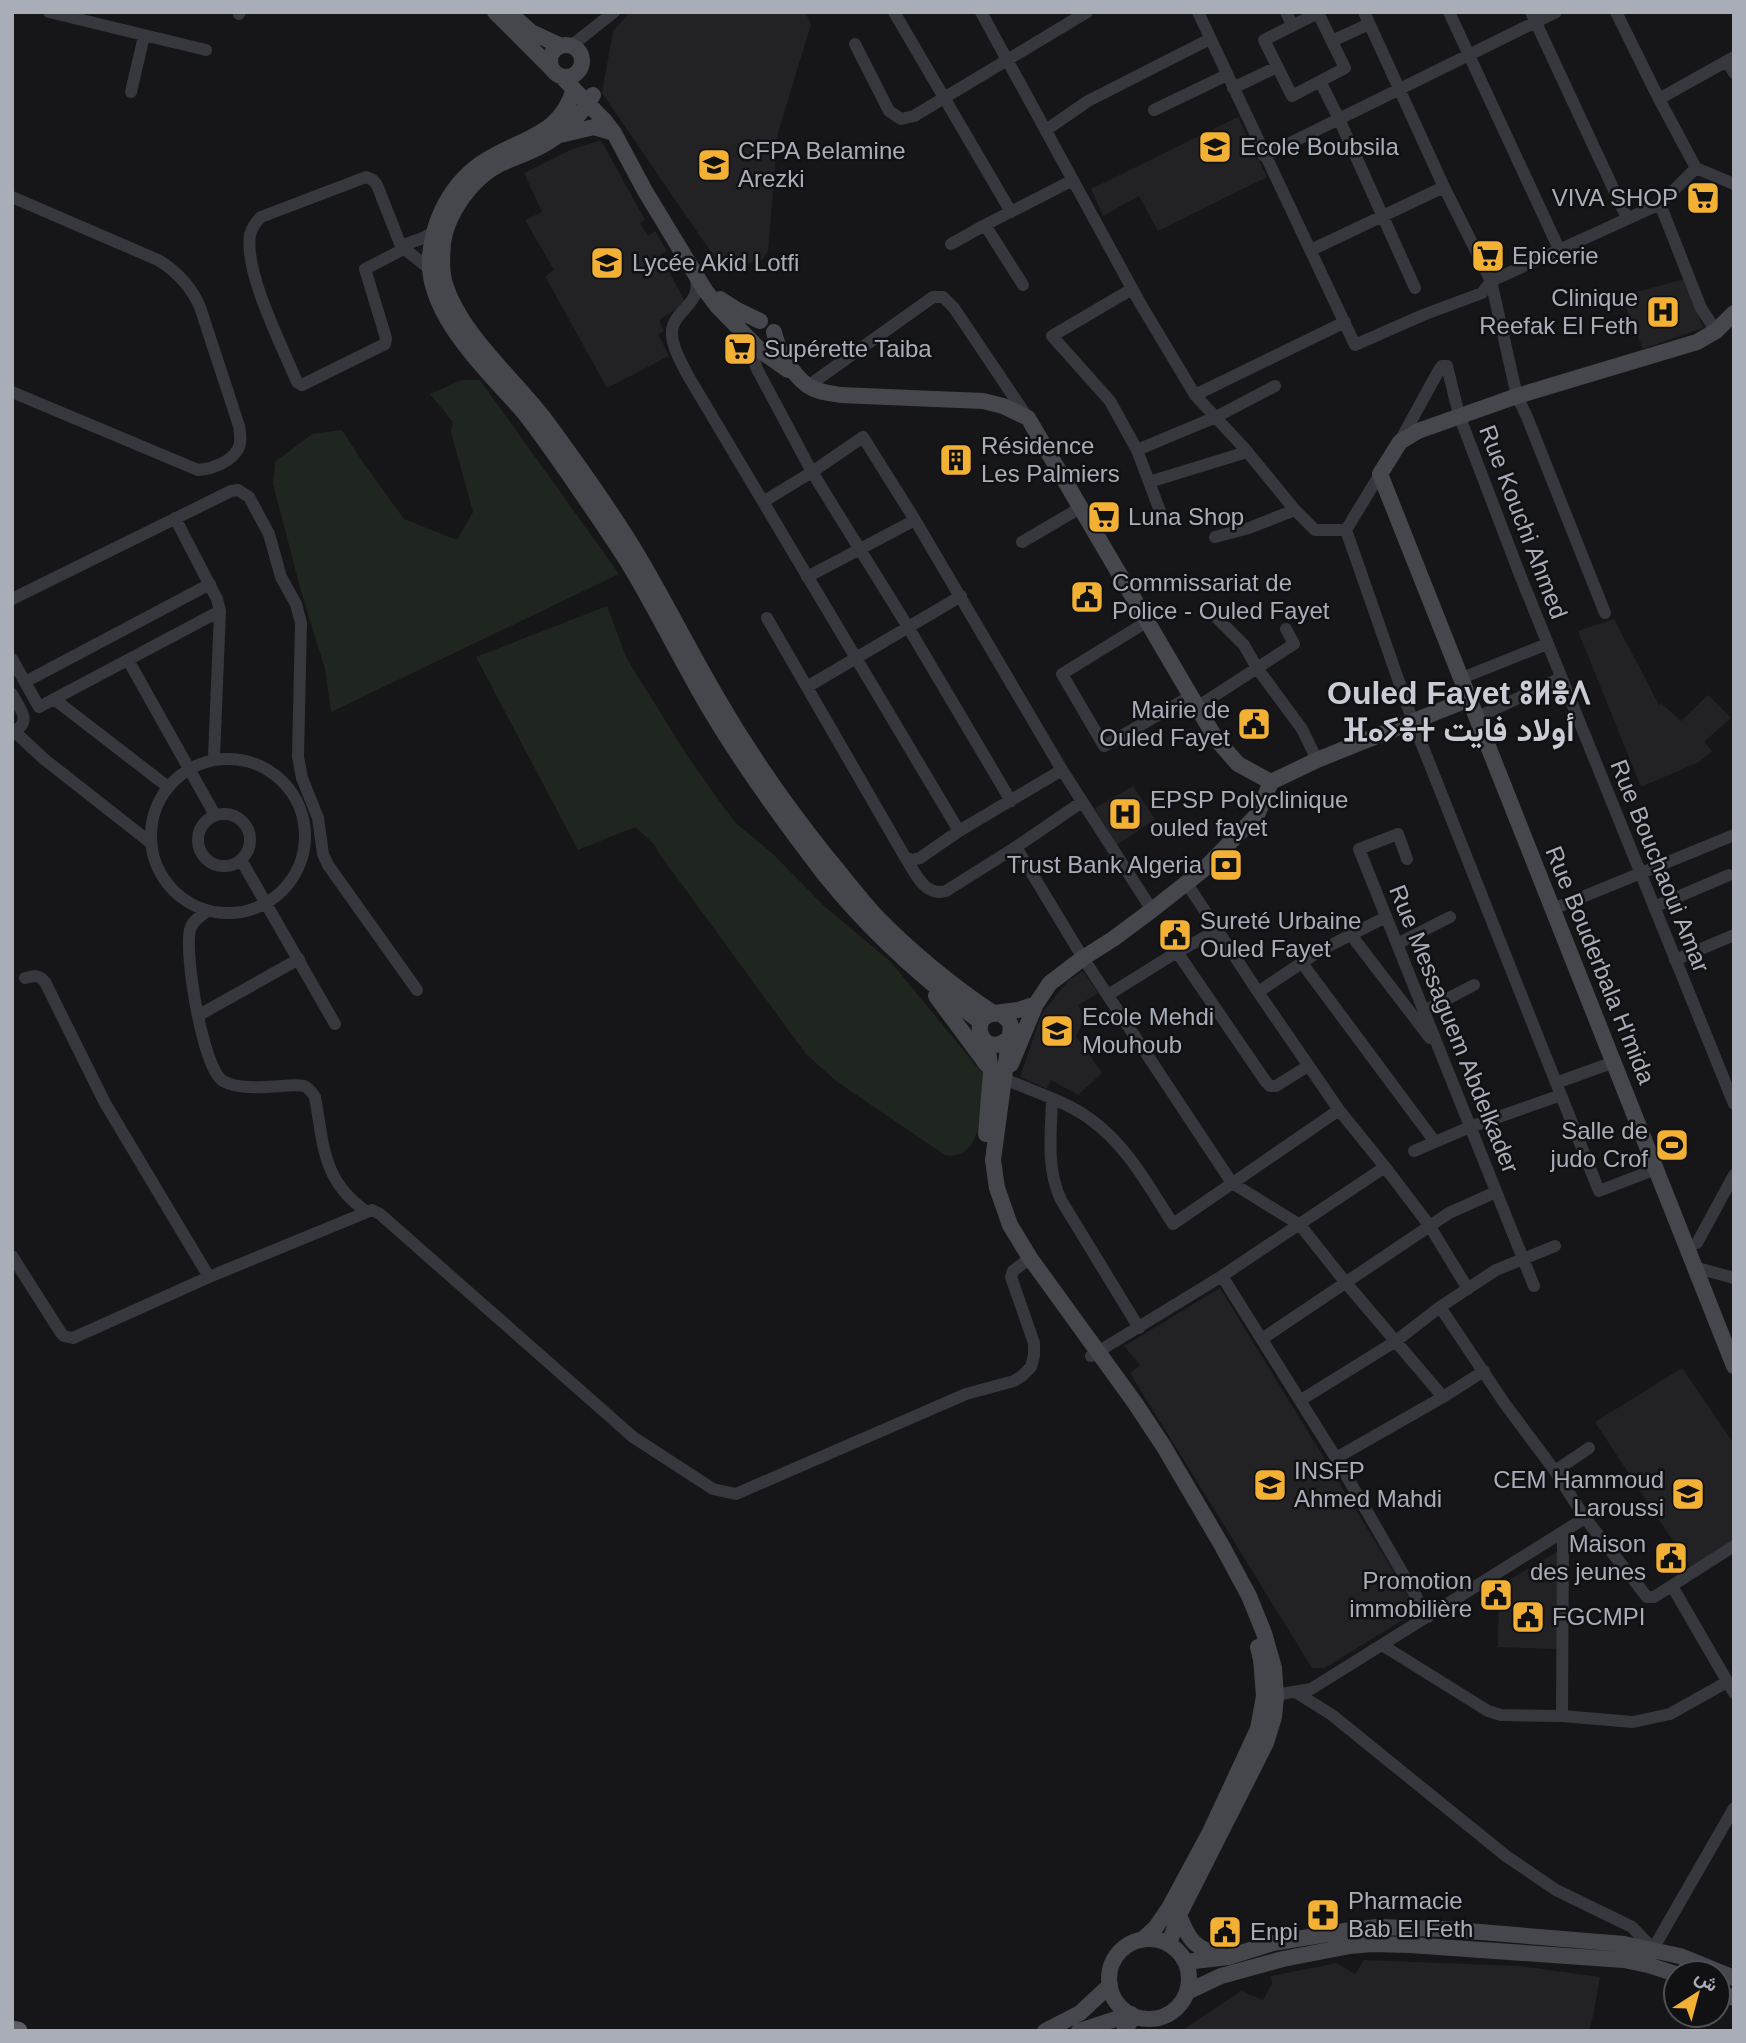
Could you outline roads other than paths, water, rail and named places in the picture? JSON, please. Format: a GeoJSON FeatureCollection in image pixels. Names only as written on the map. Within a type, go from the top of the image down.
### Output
{"type":"FeatureCollection","features":[{"type":"Feature","properties":{"kind":"highway"},"geometry":{"type":"LineString","coordinates":[[12,2030],[18,2031]]}},
{"type":"Feature","properties":{"kind":"main road"},"geometry":{"type":"LineString","coordinates":[[495,12],[574,89],[591,99]]}},
{"type":"Feature","properties":{"kind":"main road"},"geometry":{"type":"LineString","coordinates":[[509,12],[531,33],[573,52],[591,99],[717,306],[754,342],[761,345],[769,343],[774,332]]}},
{"type":"Feature","properties":{"kind":"main road"},"geometry":{"type":"LineString","coordinates":[[573,52],[577,73],[566,77],[557,73],[551,64],[552,54],[573,52]]}},
{"type":"Feature","properties":{"kind":"main road"},"geometry":{"type":"LineString","coordinates":[[574,89],[564,111],[551,127],[492,156],[457,185],[442,208],[435,231],[430,258],[434,293],[452,328],[528,418],[606,529],[639,580],[710,709],[757,783],[853,908],[904,960],[946,1009],[991,1072]]}},
{"type":"Feature","properties":{"kind":"main road"},"geometry":{"type":"LineString","coordinates":[[558,136],[591,99]]}},
{"type":"Feature","properties":{"kind":"main road"},"geometry":{"type":"LineString","coordinates":[[609,127],[594,127],[558,136],[497,166],[456,205],[448,222],[442,261],[444,281],[451,300],[462,320],[555,434],[616,522],[742,739],[823,852],[878,918],[989,1016]]}},
{"type":"Feature","properties":{"kind":"main road"},"geometry":{"type":"LineString","coordinates":[[697,275],[737,310],[768,322],[776,342],[804,382]]}},
{"type":"Feature","properties":{"kind":"main road"},"geometry":{"type":"LineString","coordinates":[[1380,474],[1400,442],[1418,431],[1517,396],[1697,342],[1716,331],[1734,313]]}},
{"type":"Feature","properties":{"kind":"main road"},"geometry":{"type":"LineString","coordinates":[[760,321],[750,329],[750,338],[761,351],[804,382],[840,395],[983,401],[1003,406],[1028,418],[1216,739],[1238,764],[1271,782]]}},
{"type":"Feature","properties":{"kind":"main road","name":"Rue Bouderbala H'mida"},"geometry":{"type":"LineString","coordinates":[[1380,474],[1734,1366]]}},
{"type":"Feature","properties":{"kind":"main road"},"geometry":{"type":"LineString","coordinates":[[987,1043],[998,1045],[1008,1038],[1050,983],[1203,870],[1257,815],[1271,782],[1317,760],[1469,699]]}},
{"type":"Feature","properties":{"kind":"main road"},"geometry":{"type":"LineString","coordinates":[[904,960],[950,999],[989,1016],[1001,1014],[1009,1021],[1011,1026],[993,1160],[997,1188],[1010,1225],[1027,1260]]}},
{"type":"Feature","properties":{"kind":"main road"},"geometry":{"type":"LineString","coordinates":[[1036,1004],[989,1016],[980,1032],[987,1043],[991,1072],[984,1149],[985,1182],[992,1206],[1094,1354],[1164,1447],[1249,1596],[1274,1668],[1270,1696],[1258,1729],[1210,1832],[1169,1908],[1156,1927],[1142,1940]]}},
{"type":"Feature","properties":{"kind":"main road"},"geometry":{"type":"LineString","coordinates":[[1001,1103],[1013,1057],[1036,1004]]}},
{"type":"Feature","properties":{"kind":"main road"},"geometry":{"type":"LineString","coordinates":[[1169,1944],[1179,1915],[1266,1743],[1274,1717],[1270,1696]]}},
{"type":"Feature","properties":{"kind":"main road"},"geometry":{"type":"LineString","coordinates":[[1179,1915],[1193,1942],[1210,1953],[1228,1957]]}},
{"type":"Feature","properties":{"kind":"main road"},"geometry":{"type":"LineString","coordinates":[[1185,1962],[1228,1957],[1272,1943],[1377,1927],[1444,1929],[1624,1944],[1680,1956],[1734,1978]]}},
{"type":"Feature","properties":{"kind":"main road"},"geometry":{"type":"LineString","coordinates":[[1079,2031],[1165,2016],[1172,2012],[1184,1999],[1189,1977],[1185,1962],[1169,1944],[1142,1940],[1133,1942],[1119,1953],[1111,1968],[1110,1985],[1119,2005],[1138,2020]]}},
{"type":"Feature","properties":{"kind":"main road"},"geometry":{"type":"LineString","coordinates":[[1187,1992],[1221,1976],[1283,1959],[1372,1944],[1624,1960],[1662,1970]]}},
{"type":"Feature","properties":{"kind":"main road"},"geometry":{"type":"LineString","coordinates":[[1045,2031],[1080,2013],[1110,1985]]}},
{"type":"Feature","properties":{"kind":"main road"},"geometry":{"type":"LineString","coordinates":[[1124,2031],[1138,2020]]}},
{"type":"Feature","properties":{"kind":"street"},"geometry":{"type":"LineString","coordinates":[[49,12],[206,50]]}},
{"type":"Feature","properties":{"kind":"street"},"geometry":{"type":"LineString","coordinates":[[573,52],[595,26],[614,12]]}},
{"type":"Feature","properties":{"kind":"street"},"geometry":{"type":"LineString","coordinates":[[894,12],[1011,212]]}},
{"type":"Feature","properties":{"kind":"street"},"geometry":{"type":"LineString","coordinates":[[981,12],[1132,289],[1195,394],[1315,530],[1346,530]]}},
{"type":"Feature","properties":{"kind":"street"},"geometry":{"type":"LineString","coordinates":[[1198,12],[1355,345],[1482,293],[1491,281],[1660,204],[1696,168]]}},
{"type":"Feature","properties":{"kind":"street"},"geometry":{"type":"LineString","coordinates":[[1286,12],[1292,25]]}},
{"type":"Feature","properties":{"kind":"street"},"geometry":{"type":"LineString","coordinates":[[1449,12],[1559,249]]}},
{"type":"Feature","properties":{"kind":"street"},"geometry":{"type":"LineString","coordinates":[[1264,156],[1468,54],[1533,17],[1556,12]]}},
{"type":"Feature","properties":{"kind":"street"},"geometry":{"type":"LineString","coordinates":[[1318,13],[1332,41],[1345,68],[1292,96],[1264,40],[1318,13]]}},
{"type":"Feature","properties":{"kind":"street"},"geometry":{"type":"LineString","coordinates":[[1619,13],[1659,99],[1696,168],[1734,184]]}},
{"type":"Feature","properties":{"kind":"street"},"geometry":{"type":"LineString","coordinates":[[855,44],[890,111],[896,117],[910,118],[1078,15]]}},
{"type":"Feature","properties":{"kind":"street"},"geometry":{"type":"LineString","coordinates":[[1533,17],[1627,218]]}},
{"type":"Feature","properties":{"kind":"street"},"geometry":{"type":"LineString","coordinates":[[1332,41],[1366,18],[1491,281],[1517,396],[1605,613]]}},
{"type":"Feature","properties":{"kind":"street"},"geometry":{"type":"LineString","coordinates":[[131,92],[144,36]]}},
{"type":"Feature","properties":{"kind":"street"},"geometry":{"type":"LineString","coordinates":[[1046,130],[1088,101],[1210,39]]}},
{"type":"Feature","properties":{"kind":"street"},"geometry":{"type":"LineString","coordinates":[[1659,99],[1730,59],[1734,73]]}},
{"type":"Feature","properties":{"kind":"street"},"geometry":{"type":"LineString","coordinates":[[1233,89],[1278,67]]}},
{"type":"Feature","properties":{"kind":"street"},"geometry":{"type":"LineString","coordinates":[[1154,110],[1227,75]]}},
{"type":"Feature","properties":{"kind":"street"},"geometry":{"type":"LineString","coordinates":[[1320,81],[1415,288]]}},
{"type":"Feature","properties":{"kind":"street"},"geometry":{"type":"LineString","coordinates":[[431,270],[402,247],[377,185],[366,177],[261,216],[249,239],[254,281],[297,382],[302,385],[385,344],[386,338],[365,269],[402,247],[435,231]]}},
{"type":"Feature","properties":{"kind":"street"},"geometry":{"type":"LineString","coordinates":[[951,244],[1073,180]]}},
{"type":"Feature","properties":{"kind":"street"},"geometry":{"type":"LineString","coordinates":[[1311,250],[1444,187]]}},
{"type":"Feature","properties":{"kind":"street"},"geometry":{"type":"LineString","coordinates":[[12,197],[158,260],[186,282],[200,307],[237,421],[239,448],[217,466],[198,470],[12,391]]}},
{"type":"Feature","properties":{"kind":"street"},"geometry":{"type":"LineString","coordinates":[[1660,204],[1701,308],[1716,331]]}},
{"type":"Feature","properties":{"kind":"street"},"geometry":{"type":"LineString","coordinates":[[985,225],[1023,285]]}},
{"type":"Feature","properties":{"kind":"street"},"geometry":{"type":"LineString","coordinates":[[697,275],[696,292],[675,320],[672,330],[675,348],[687,374],[959,831]]}},
{"type":"Feature","properties":{"kind":"street"},"geometry":{"type":"LineString","coordinates":[[1132,289],[1052,336],[1110,401],[1137,450],[1160,511]]}},
{"type":"Feature","properties":{"kind":"street"},"geometry":{"type":"LineString","coordinates":[[804,382],[933,297],[943,297],[954,308],[1028,418]]}},
{"type":"Feature","properties":{"kind":"street"},"geometry":{"type":"LineString","coordinates":[[1195,394],[1345,322]]}},
{"type":"Feature","properties":{"kind":"street"},"geometry":{"type":"LineString","coordinates":[[754,342],[752,354],[757,369],[812,471],[1011,801]]}},
{"type":"Feature","properties":{"kind":"street","name":"Rue Kouchi Ahmed"},"geometry":{"type":"LineString","coordinates":[[1400,442],[1443,366],[1447,366],[1459,415],[1548,644]]}},
{"type":"Feature","properties":{"kind":"street"},"geometry":{"type":"LineString","coordinates":[[1137,450],[1216,417],[1275,387]]}},
{"type":"Feature","properties":{"kind":"street"},"geometry":{"type":"LineString","coordinates":[[763,502],[863,437],[961,596],[1062,770],[1152,910]]}},
{"type":"Feature","properties":{"kind":"street"},"geometry":{"type":"LineString","coordinates":[[1150,482],[1247,452]]}},
{"type":"Feature","properties":{"kind":"street"},"geometry":{"type":"LineString","coordinates":[[1346,530],[1380,474]]}},
{"type":"Feature","properties":{"kind":"street"},"geometry":{"type":"LineString","coordinates":[[12,600],[231,491],[238,490],[249,497],[269,534],[281,577],[299,612],[298,757],[318,818],[323,854],[328,865],[417,990]]}},
{"type":"Feature","properties":{"kind":"street"},"geometry":{"type":"LineString","coordinates":[[1021,541],[1080,508]]}},
{"type":"Feature","properties":{"kind":"street"},"geometry":{"type":"LineString","coordinates":[[1214,537],[1249,528],[1296,510]]}},
{"type":"Feature","properties":{"kind":"street"},"geometry":{"type":"LineString","coordinates":[[175,518],[210,584],[220,611],[214,757]]}},
{"type":"Feature","properties":{"kind":"street"},"geometry":{"type":"LineString","coordinates":[[807,577],[915,520]]}},
{"type":"Feature","properties":{"kind":"street"},"geometry":{"type":"LineString","coordinates":[[1346,530],[1413,722],[1599,1191],[1656,1169]]}},
{"type":"Feature","properties":{"kind":"street"},"geometry":{"type":"LineString","coordinates":[[25,682],[210,584]]}},
{"type":"Feature","properties":{"kind":"street"},"geometry":{"type":"LineString","coordinates":[[807,687],[961,596]]}},
{"type":"Feature","properties":{"kind":"street"},"geometry":{"type":"LineString","coordinates":[[12,659],[39,707],[220,611]]}},
{"type":"Feature","properties":{"kind":"street"},"geometry":{"type":"LineString","coordinates":[[1216,617],[1244,645],[1257,668],[1302,729],[1317,760]]}},
{"type":"Feature","properties":{"kind":"street"},"geometry":{"type":"LineString","coordinates":[[767,618],[905,857],[924,886],[933,892],[946,891],[1083,802]]}},
{"type":"Feature","properties":{"kind":"street"},"geometry":{"type":"LineString","coordinates":[[1148,621],[1062,674],[1104,746],[1257,668],[1294,643],[1286,629]]}},
{"type":"Feature","properties":{"kind":"street"},"geometry":{"type":"LineString","coordinates":[[1462,678],[1548,644]]}},
{"type":"Feature","properties":{"kind":"street","name":"Rue Bouchaoui Amar"},"geometry":{"type":"LineString","coordinates":[[1548,644],[1675,960],[1728,1075],[1734,1104]]}},
{"type":"Feature","properties":{"kind":"street"},"geometry":{"type":"LineString","coordinates":[[128,660],[215,815]]}},
{"type":"Feature","properties":{"kind":"street"},"geometry":{"type":"LineString","coordinates":[[1476,718],[1562,678]]}},
{"type":"Feature","properties":{"kind":"street"},"geometry":{"type":"LineString","coordinates":[[12,694],[24,718],[23,725],[13,732],[151,843]]}},
{"type":"Feature","properties":{"kind":"street"},"geometry":{"type":"LineString","coordinates":[[54,699],[168,787]]}},
{"type":"Feature","properties":{"kind":"street"},"geometry":{"type":"LineString","coordinates":[[214,757],[249,761],[273,772],[292,791],[304,812],[306,842],[301,864],[287,887],[267,903],[236,913],[207,911],[186,903],[169,886],[154,861],[150,836],[155,809],[168,787],[189,768],[214,757]]}},
{"type":"Feature","properties":{"kind":"street"},"geometry":{"type":"LineString","coordinates":[[905,857],[912,860],[920,858],[959,831],[1062,770]]}},
{"type":"Feature","properties":{"kind":"street"},"geometry":{"type":"LineString","coordinates":[[215,815],[233,815],[247,826],[250,844],[248,850],[241,860],[231,865],[220,866],[201,853],[199,831],[205,821],[215,815]]}},
{"type":"Feature","properties":{"kind":"street","name":"Rue Messaguem Abdelkader"},"geometry":{"type":"LineString","coordinates":[[1407,859],[1398,834],[1359,849],[1534,1286]]}},
{"type":"Feature","properties":{"kind":"street"},"geometry":{"type":"LineString","coordinates":[[1553,909],[1734,835]]}},
{"type":"Feature","properties":{"kind":"street"},"geometry":{"type":"LineString","coordinates":[[306,842],[323,854]]}},
{"type":"Feature","properties":{"kind":"street"},"geometry":{"type":"LineString","coordinates":[[1016,847],[1083,958],[1233,1183],[1300,1225],[1443,1397]]}},
{"type":"Feature","properties":{"kind":"street"},"geometry":{"type":"LineString","coordinates":[[241,860],[335,1024]]}},
{"type":"Feature","properties":{"kind":"street"},"geometry":{"type":"LineString","coordinates":[[1654,907],[1729,875]]}},
{"type":"Feature","properties":{"kind":"street"},"geometry":{"type":"LineString","coordinates":[[1186,882],[1308,1066],[1429,1226],[1468,1289]]}},
{"type":"Feature","properties":{"kind":"street"},"geometry":{"type":"LineString","coordinates":[[207,911],[193,922],[188,941],[203,1041],[210,1064],[217,1075],[234,1084],[257,1087],[298,1085],[311,1091],[315,1097],[321,1143],[328,1165],[341,1189],[351,1201],[367,1212]]}},
{"type":"Feature","properties":{"kind":"street"},"geometry":{"type":"LineString","coordinates":[[1258,992],[1321,950],[1386,917]]}},
{"type":"Feature","properties":{"kind":"street"},"geometry":{"type":"LineString","coordinates":[[1397,944],[1450,917]]}},
{"type":"Feature","properties":{"kind":"street"},"geometry":{"type":"LineString","coordinates":[[1108,995],[1218,930]]}},
{"type":"Feature","properties":{"kind":"street"},"geometry":{"type":"LineString","coordinates":[[1351,935],[1440,1053]]}},
{"type":"Feature","properties":{"kind":"street"},"geometry":{"type":"LineString","coordinates":[[1675,960],[1734,935]]}},
{"type":"Feature","properties":{"kind":"street"},"geometry":{"type":"LineString","coordinates":[[1177,952],[1265,1082],[1276,1086],[1308,1066]]}},
{"type":"Feature","properties":{"kind":"street"},"geometry":{"type":"LineString","coordinates":[[199,1015],[299,960]]}},
{"type":"Feature","properties":{"kind":"street"},"geometry":{"type":"LineString","coordinates":[[1302,963],[1435,1142]]}},
{"type":"Feature","properties":{"kind":"street"},"geometry":{"type":"LineString","coordinates":[[25,978],[35,975],[46,982],[105,1103],[209,1277]]}},
{"type":"Feature","properties":{"kind":"street"},"geometry":{"type":"LineString","coordinates":[[1424,1011],[1474,985]]}},
{"type":"Feature","properties":{"kind":"street"},"geometry":{"type":"LineString","coordinates":[[1413,1151],[1614,1062]]}},
{"type":"Feature","properties":{"kind":"street"},"geometry":{"type":"LineString","coordinates":[[1007,1080],[1089,1118],[1115,1140],[1173,1224],[1339,1110]]}},
{"type":"Feature","properties":{"kind":"street"},"geometry":{"type":"LineString","coordinates":[[1052,1100],[1050,1165],[1055,1188],[1139,1328]]}},
{"type":"Feature","properties":{"kind":"street"},"geometry":{"type":"LineString","coordinates":[[1094,1354],[1222,1276],[1385,1167]]}},
{"type":"Feature","properties":{"kind":"street"},"geometry":{"type":"LineString","coordinates":[[1697,1243],[1734,1175]]}},
{"type":"Feature","properties":{"kind":"street"},"geometry":{"type":"LineString","coordinates":[[1262,1339],[1449,1213],[1496,1192]]}},
{"type":"Feature","properties":{"kind":"street"},"geometry":{"type":"LineString","coordinates":[[12,1256],[61,1333],[68,1338],[77,1337],[209,1277],[372,1210],[380,1214],[633,1437],[713,1489],[736,1494],[966,1394],[1014,1381],[1022,1376],[1031,1367],[1034,1343],[1011,1277],[1013,1271],[1027,1260]]}},
{"type":"Feature","properties":{"kind":"street"},"geometry":{"type":"LineString","coordinates":[[1301,1400],[1396,1341],[1440,1307],[1496,1270],[1555,1245]]}},
{"type":"Feature","properties":{"kind":"street"},"geometry":{"type":"LineString","coordinates":[[1695,1267],[1734,1278]]}},
{"type":"Feature","properties":{"kind":"street"},"geometry":{"type":"LineString","coordinates":[[1222,1276],[1301,1400],[1428,1617]]}},
{"type":"Feature","properties":{"kind":"street"},"geometry":{"type":"LineString","coordinates":[[1440,1307],[1585,1518],[1647,1597],[1654,1597],[1734,1546]]}},
{"type":"Feature","properties":{"kind":"street"},"geometry":{"type":"LineString","coordinates":[[1336,1458],[1484,1371]]}},
{"type":"Feature","properties":{"kind":"street"},"geometry":{"type":"LineString","coordinates":[[1555,1471],[1589,1448]]}},
{"type":"Feature","properties":{"kind":"street"},"geometry":{"type":"LineString","coordinates":[[1270,1696],[1311,1689],[1585,1518]]}},
{"type":"Feature","properties":{"kind":"street"},"geometry":{"type":"LineString","coordinates":[[1562,1716],[1563,1532]]}},
{"type":"Feature","properties":{"kind":"street"},"geometry":{"type":"LineString","coordinates":[[1382,1645],[1488,1711],[1500,1715],[1562,1716],[1633,1722],[1670,1714],[1730,1687],[1672,1586]]}},
{"type":"Feature","properties":{"kind":"street"},"geometry":{"type":"LineString","coordinates":[[1297,1693],[1332,1715],[1506,1856],[1556,1890],[1632,1927],[1653,1949],[1734,1808]]}},
{"type":"Feature","properties":{"kind":"place","name":"Ecole Boubsila"},"geometry":{"type":"Point","coordinates":[1215,147]}},
{"type":"Feature","properties":{"kind":"place","name":"CFPA Belamine Arezki"},"geometry":{"type":"Point","coordinates":[714,165]}},
{"type":"Feature","properties":{"kind":"place","name":"VIVA SHOP"},"geometry":{"type":"Point","coordinates":[1703,198]}},
{"type":"Feature","properties":{"kind":"place","name":"Epicerie"},"geometry":{"type":"Point","coordinates":[1488,256]}},
{"type":"Feature","properties":{"kind":"place","name":"Lycée Akid Lotfi"},"geometry":{"type":"Point","coordinates":[607,263]}},
{"type":"Feature","properties":{"kind":"place","name":"Clinique Reefak El Feth"},"geometry":{"type":"Point","coordinates":[1663,312]}},
{"type":"Feature","properties":{"kind":"place","name":"Supérette Taiba"},"geometry":{"type":"Point","coordinates":[740,349]}},
{"type":"Feature","properties":{"kind":"place","name":"Résidence Les Palmiers"},"geometry":{"type":"Point","coordinates":[956,460]}},
{"type":"Feature","properties":{"kind":"place","name":"Luna Shop"},"geometry":{"type":"Point","coordinates":[1104,517]}},
{"type":"Feature","properties":{"kind":"place","name":"Commissariat de Police - Ouled Fayet"},"geometry":{"type":"Point","coordinates":[1087,597]}},
{"type":"Feature","properties":{"kind":"place","name":"Mairie de Ouled Fayet"},"geometry":{"type":"Point","coordinates":[1254,724]}},
{"type":"Feature","properties":{"kind":"place","name":"EPSP Polyclinique ouled fayet"},"geometry":{"type":"Point","coordinates":[1125,814]}},
{"type":"Feature","properties":{"kind":"place","name":"Trust Bank Algeria"},"geometry":{"type":"Point","coordinates":[1226,865]}},
{"type":"Feature","properties":{"kind":"place","name":"Sureté Urbaine Ouled Fayet"},"geometry":{"type":"Point","coordinates":[1175,935]}},
{"type":"Feature","properties":{"kind":"place","name":"Ecole Mehdi Mouhoub"},"geometry":{"type":"Point","coordinates":[1057,1031]}},
{"type":"Feature","properties":{"kind":"place","name":"Salle de judo Crof"},"geometry":{"type":"Point","coordinates":[1672,1145]}},
{"type":"Feature","properties":{"kind":"place","name":"INSFP Ahmed Mahdi"},"geometry":{"type":"Point","coordinates":[1270,1485]}},
{"type":"Feature","properties":{"kind":"place","name":"CEM Hammoud Laroussi"},"geometry":{"type":"Point","coordinates":[1688,1494]}},
{"type":"Feature","properties":{"kind":"place","name":"Maison des jeunes"},"geometry":{"type":"Point","coordinates":[1671,1558]}},
{"type":"Feature","properties":{"kind":"place","name":"Promotion immobilière"},"geometry":{"type":"Point","coordinates":[1496,1595]}},
{"type":"Feature","properties":{"kind":"place","name":"FGCMPI"},"geometry":{"type":"Point","coordinates":[1528,1617]}},
{"type":"Feature","properties":{"kind":"place","name":"Pharmacie Bab El Feth"},"geometry":{"type":"Point","coordinates":[1323,1915]}},
{"type":"Feature","properties":{"kind":"place","name":"Enpi"},"geometry":{"type":"Point","coordinates":[1225,1932]}},
{"type":"Feature","properties":{"kind":"district","name":"Ouled Fayet ⵓⵍⴻⴷ ⴼⴰⵢⴻⵜ أولاد فايت"},"geometry":{"type":"Point","coordinates":[1459,712]}}]}
